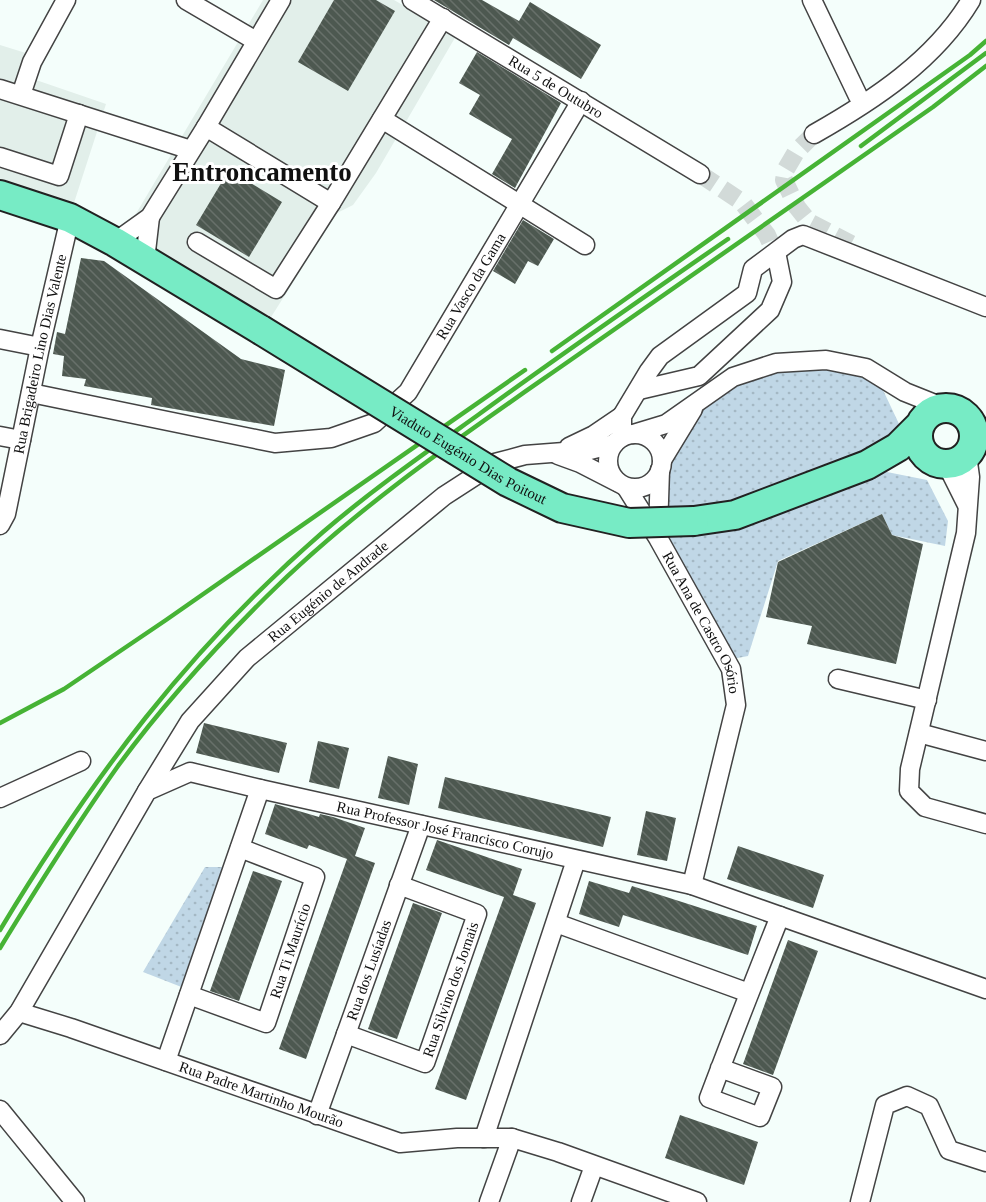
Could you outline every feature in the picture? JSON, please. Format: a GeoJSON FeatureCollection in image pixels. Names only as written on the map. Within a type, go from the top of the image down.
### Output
{"type":"FeatureCollection","features":[{"type":"Feature","properties":{"kind":"main road","name":"Viaduto Eugénio Dias Poitout"},"geometry":{"type":"LineString","coordinates":[[0,195],[70,218],[115,242],[508,482],[562,508],[629,523],[694,521],[735,515],[867,465]]}},
{"type":"Feature","properties":{"kind":"main road"},"geometry":{"type":"LineString","coordinates":[[867,465],[897,447],[936,415],[986,410]]}},
{"type":"Feature","properties":{"kind":"main road"},"geometry":{"type":"LineString","coordinates":[[936,415],[966,415],[975,435],[962,452],[927,457],[920,448],[918,437],[936,415]]}},
{"type":"Feature","properties":{"kind":"main road"},"geometry":{"type":"LineString","coordinates":[[867,465],[962,452]]}},
{"type":"Feature","properties":{"kind":"street"},"geometry":{"type":"LineString","coordinates":[[21,95],[32,62],[66,0]]}},
{"type":"Feature","properties":{"kind":"street"},"geometry":{"type":"LineString","coordinates":[[186,0],[256,41]]}},
{"type":"Feature","properties":{"kind":"street"},"geometry":{"type":"LineString","coordinates":[[115,242],[150,217],[281,0]]}},
{"type":"Feature","properties":{"kind":"street","name":"Rua 5 de Outubro"},"geometry":{"type":"LineString","coordinates":[[412,0],[700,174]]}},
{"type":"Feature","properties":{"kind":"street"},"geometry":{"type":"LineString","coordinates":[[812,0],[858,96]]}},
{"type":"Feature","properties":{"kind":"street"},"geometry":{"type":"LineString","coordinates":[[814,134],[858,110],[903,75],[944,39],[971,0]]}},
{"type":"Feature","properties":{"kind":"street"},"geometry":{"type":"LineString","coordinates":[[197,242],[276,289],[443,18]]}},
{"type":"Feature","properties":{"kind":"street"},"geometry":{"type":"LineString","coordinates":[[0,88],[191,150]]}},
{"type":"Feature","properties":{"kind":"street","name":"Rua Vasco da Gama"},"geometry":{"type":"LineString","coordinates":[[31,393],[275,443],[331,438],[374,423],[408,392],[581,101]]}},
{"type":"Feature","properties":{"kind":"street"},"geometry":{"type":"LineString","coordinates":[[0,157],[59,176],[79,114]]}},
{"type":"Feature","properties":{"kind":"street"},"geometry":{"type":"LineString","coordinates":[[382,119],[585,245]]}},
{"type":"Feature","properties":{"kind":"street"},"geometry":{"type":"LineString","coordinates":[[206,127],[331,203]]}},
{"type":"Feature","properties":{"kind":"street"},"geometry":{"type":"LineString","coordinates":[[145,260],[150,217]]}},
{"type":"Feature","properties":{"kind":"street","name":"Rua Brigadeiro Lino Dias Valente"},"geometry":{"type":"LineString","coordinates":[[0,525],[6,514],[40,347],[70,218]]}},
{"type":"Feature","properties":{"kind":"street"},"geometry":{"type":"LineString","coordinates":[[623,438],[622,416],[648,371],[660,356],[747,293],[753,269],[793,239],[803,236],[986,307]]}},
{"type":"Feature","properties":{"kind":"street"},"geometry":{"type":"LineString","coordinates":[[851,244],[986,298]]}},
{"type":"Feature","properties":{"kind":"street"},"geometry":{"type":"LineString","coordinates":[[639,390],[699,376],[771,310],[782,282],[777,257]]}},
{"type":"Feature","properties":{"kind":"street"},"geometry":{"type":"LineString","coordinates":[[0,339],[40,347]]}},
{"type":"Feature","properties":{"kind":"street","name":"Rua Eugénio de Andrade"},"geometry":{"type":"LineString","coordinates":[[147,791],[190,722],[247,658],[444,496],[495,463],[525,455],[590,450],[666,424],[733,377],[776,363],[826,360],[866,368],[905,392],[936,415]]}},
{"type":"Feature","properties":{"kind":"street"},"geometry":{"type":"LineString","coordinates":[[661,465],[659,449],[643,436],[623,438],[609,453],[607,463],[610,473],[621,484],[636,489],[647,486],[655,479],[699,400]]}},
{"type":"Feature","properties":{"kind":"street","name":"Rua Eugénio de Andrade"},"geometry":{"type":"LineString","coordinates":[[554,454],[594,435],[622,416]]}},
{"type":"Feature","properties":{"kind":"street"},"geometry":{"type":"LineString","coordinates":[[0,436],[21,440]]}},
{"type":"Feature","properties":{"kind":"street"},"geometry":{"type":"LineString","coordinates":[[962,452],[970,477],[966,533],[910,770],[909,791],[925,807],[986,824]]}},
{"type":"Feature","properties":{"kind":"street","name":"Rua Eugénio de Andrade"},"geometry":{"type":"LineString","coordinates":[[554,454],[580,463],[621,484]]}},
{"type":"Feature","properties":{"kind":"street","name":"Rua Ana de Castro Osório"},"geometry":{"type":"LineString","coordinates":[[658,538],[657,506],[661,465]]}},
{"type":"Feature","properties":{"kind":"street","name":"Rua Ana de Castro Osório"},"geometry":{"type":"LineString","coordinates":[[621,484],[658,538],[730,669],[736,705],[692,885]]}},
{"type":"Feature","properties":{"kind":"street"},"geometry":{"type":"LineString","coordinates":[[838,679],[927,700]]}},
{"type":"Feature","properties":{"kind":"street"},"geometry":{"type":"LineString","coordinates":[[919,733],[986,751]]}},
{"type":"Feature","properties":{"kind":"street"},"geometry":{"type":"LineString","coordinates":[[0,798],[81,761]]}},
{"type":"Feature","properties":{"kind":"street","name":"Rua Professor José Francisco Corujo"},"geometry":{"type":"LineString","coordinates":[[147,791],[190,772],[692,885],[986,989]]}},
{"type":"Feature","properties":{"kind":"street"},"geometry":{"type":"LineString","coordinates":[[166,1061],[260,789]]}},
{"type":"Feature","properties":{"kind":"street"},"geometry":{"type":"LineString","coordinates":[[0,1035],[19,1012],[147,791]]}},
{"type":"Feature","properties":{"kind":"street","name":"Rua dos Lusíadas"},"geometry":{"type":"LineString","coordinates":[[317,1115],[421,825]]}},
{"type":"Feature","properties":{"kind":"street","name":"Rua Ti Maurício"},"geometry":{"type":"LineString","coordinates":[[189,995],[266,1023],[315,877],[240,848]]}},
{"type":"Feature","properties":{"kind":"street"},"geometry":{"type":"LineString","coordinates":[[484,1138],[576,860]]}},
{"type":"Feature","properties":{"kind":"street","name":"Rua Silvino dos Jornais"},"geometry":{"type":"LineString","coordinates":[[346,1034],[425,1063],[477,914],[399,885]]}},
{"type":"Feature","properties":{"kind":"street"},"geometry":{"type":"LineString","coordinates":[[720,1068],[780,916]]}},
{"type":"Feature","properties":{"kind":"street"},"geometry":{"type":"LineString","coordinates":[[556,923],[749,993]]}},
{"type":"Feature","properties":{"kind":"street","name":"Rua Padre Martinho Mourão"},"geometry":{"type":"LineString","coordinates":[[19,1012],[400,1143],[457,1138],[512,1138],[558,1152],[697,1202]]}},
{"type":"Feature","properties":{"kind":"street"},"geometry":{"type":"LineString","coordinates":[[860,1202],[885,1105],[907,1096],[929,1106],[949,1150],[986,1162]]}},
{"type":"Feature","properties":{"kind":"street"},"geometry":{"type":"LineString","coordinates":[[0,1110],[75,1202]]}},
{"type":"Feature","properties":{"kind":"street"},"geometry":{"type":"LineString","coordinates":[[489,1202],[512,1138]]}},
{"type":"Feature","properties":{"kind":"street"},"geometry":{"type":"LineString","coordinates":[[581,1202],[594,1166]]}},
{"type":"Feature","properties":{"kind":"shaded area"},"geometry":{"type":"Polygon","coordinates":[[[263,0],[394,0],[456,36],[376,173],[353,205],[337,213],[266,325],[126,240],[134,217],[263,0]]]}},
{"type":"Feature","properties":{"kind":"shaded area"},"geometry":{"type":"Polygon","coordinates":[[[0,45],[45,59],[36,80],[106,104],[72,209],[0,187],[0,45]]]}},
{"type":"Feature","properties":{"kind":"shaded area"},"geometry":{"type":"Polygon","coordinates":[[[807,367],[861,374],[882,388],[900,426],[872,454],[715,508],[664,512],[665,491],[671,464],[704,406],[750,378],[807,367]]]}},
{"type":"Feature","properties":{"kind":"shaded area"},"geometry":{"type":"Polygon","coordinates":[[[877,470],[927,480],[948,521],[945,546],[892,535],[882,514],[778,561],[748,656],[727,660],[658,538],[877,470]]]}},
{"type":"Feature","properties":{"kind":"shaded area"},"geometry":{"type":"Polygon","coordinates":[[[205,867],[222,867],[227,874],[184,988],[143,972],[205,867]]]}},
{"type":"Feature","properties":{"kind":"building"},"geometry":{"type":"Polygon","coordinates":[[[334,0],[376,0],[395,11],[348,91],[298,62],[334,0]]]}},
{"type":"Feature","properties":{"kind":"building"},"geometry":{"type":"Polygon","coordinates":[[[434,0],[482,0],[519,21],[530,2],[601,45],[581,79],[513,38],[509,45],[434,0]]]}},
{"type":"Feature","properties":{"kind":"building"},"geometry":{"type":"Polygon","coordinates":[[[477,52],[561,103],[515,188],[492,174],[512,139],[469,114],[480,95],[459,83],[477,52]]]}},
{"type":"Feature","properties":{"kind":"building"},"geometry":{"type":"Polygon","coordinates":[[[229,170],[282,202],[249,257],[196,225],[229,170]]]}},
{"type":"Feature","properties":{"kind":"building"},"geometry":{"type":"Polygon","coordinates":[[[523,220],[554,239],[538,266],[528,261],[515,284],[493,271],[523,220]]]}},
{"type":"Feature","properties":{"kind":"building"},"geometry":{"type":"Polygon","coordinates":[[[81,258],[104,261],[241,359],[285,370],[274,426],[151,405],[152,398],[84,386],[86,379],[62,376],[64,356],[53,354],[57,332],[65,334],[81,258]]]}},
{"type":"Feature","properties":{"kind":"building"},"geometry":{"type":"Polygon","coordinates":[[[882,514],[892,535],[923,544],[896,664],[807,644],[812,626],[766,617],[778,562],[882,514]]]}},
{"type":"Feature","properties":{"kind":"building"},"geometry":{"type":"Polygon","coordinates":[[[204,723],[287,743],[279,773],[196,753],[204,723]]]}},
{"type":"Feature","properties":{"kind":"building"},"geometry":{"type":"Polygon","coordinates":[[[318,741],[349,748],[339,789],[309,782],[318,741]]]}},
{"type":"Feature","properties":{"kind":"building"},"geometry":{"type":"Polygon","coordinates":[[[388,756],[418,764],[409,805],[378,798],[388,756]]]}},
{"type":"Feature","properties":{"kind":"building"},"geometry":{"type":"Polygon","coordinates":[[[445,777],[611,817],[603,847],[438,808],[445,777]]]}},
{"type":"Feature","properties":{"kind":"building"},"geometry":{"type":"Polygon","coordinates":[[[275,804],[319,817],[320,814],[333,817],[365,828],[355,856],[375,863],[306,1059],[279,1049],[347,859],[309,845],[307,849],[265,834],[275,804]]]}},
{"type":"Feature","properties":{"kind":"building"},"geometry":{"type":"Polygon","coordinates":[[[646,811],[676,818],[667,861],[637,855],[646,811]]]}},
{"type":"Feature","properties":{"kind":"building"},"geometry":{"type":"Polygon","coordinates":[[[437,840],[522,869],[513,895],[536,903],[466,1100],[435,1089],[504,897],[426,870],[437,840]]]}},
{"type":"Feature","properties":{"kind":"building"},"geometry":{"type":"Polygon","coordinates":[[[738,846],[824,875],[813,908],[727,879],[738,846]]]}},
{"type":"Feature","properties":{"kind":"building"},"geometry":{"type":"Polygon","coordinates":[[[253,871],[282,881],[239,1001],[210,991],[253,871]]]}},
{"type":"Feature","properties":{"kind":"building"},"geometry":{"type":"Polygon","coordinates":[[[589,881],[629,893],[632,886],[757,926],[748,955],[623,915],[619,927],[579,914],[589,881]]]}},
{"type":"Feature","properties":{"kind":"building"},"geometry":{"type":"Polygon","coordinates":[[[413,903],[442,913],[397,1039],[368,1029],[413,903]]]}},
{"type":"Feature","properties":{"kind":"building"},"geometry":{"type":"Polygon","coordinates":[[[788,940],[818,951],[773,1075],[743,1064],[788,940]]]}},
{"type":"Feature","properties":{"kind":"building"},"geometry":{"type":"Polygon","coordinates":[[[680,1115],[758,1142],[744,1185],[665,1158],[680,1115]]]}},
{"type":"Feature","properties":{"kind":"tunnel"},"geometry":{"type":"LineString","coordinates":[[814,134],[796,152],[786,169],[784,180],[797,207],[809,222],[851,244]]}},
{"type":"Feature","properties":{"kind":"tunnel"},"geometry":{"type":"LineString","coordinates":[[700,174],[742,202],[767,235],[777,257]]}},
{"type":"Feature","properties":{"kind":"railway"},"geometry":{"type":"LineString","coordinates":[[552,351],[970,55],[986,41]]}},
{"type":"Feature","properties":{"kind":"railway"},"geometry":{"type":"LineString","coordinates":[[861,146],[986,53]]}},
{"type":"Feature","properties":{"kind":"railway"},"geometry":{"type":"LineString","coordinates":[[0,948],[72,833],[135,744],[207,658],[300,564],[413,472],[933,107],[986,66]]}},
{"type":"Feature","properties":{"kind":"railway"},"geometry":{"type":"LineString","coordinates":[[0,930],[70,820],[107,768],[186,669],[229,621],[275,576],[342,516],[399,472],[728,239]]}},
{"type":"Feature","properties":{"kind":"railway"},"geometry":{"type":"LineString","coordinates":[[0,723],[64,689],[525,370]]}},
{"type":"Feature","properties":{"kind":"district","name":"Entroncamento"},"geometry":{"type":"Point","coordinates":[262,172]}}]}
